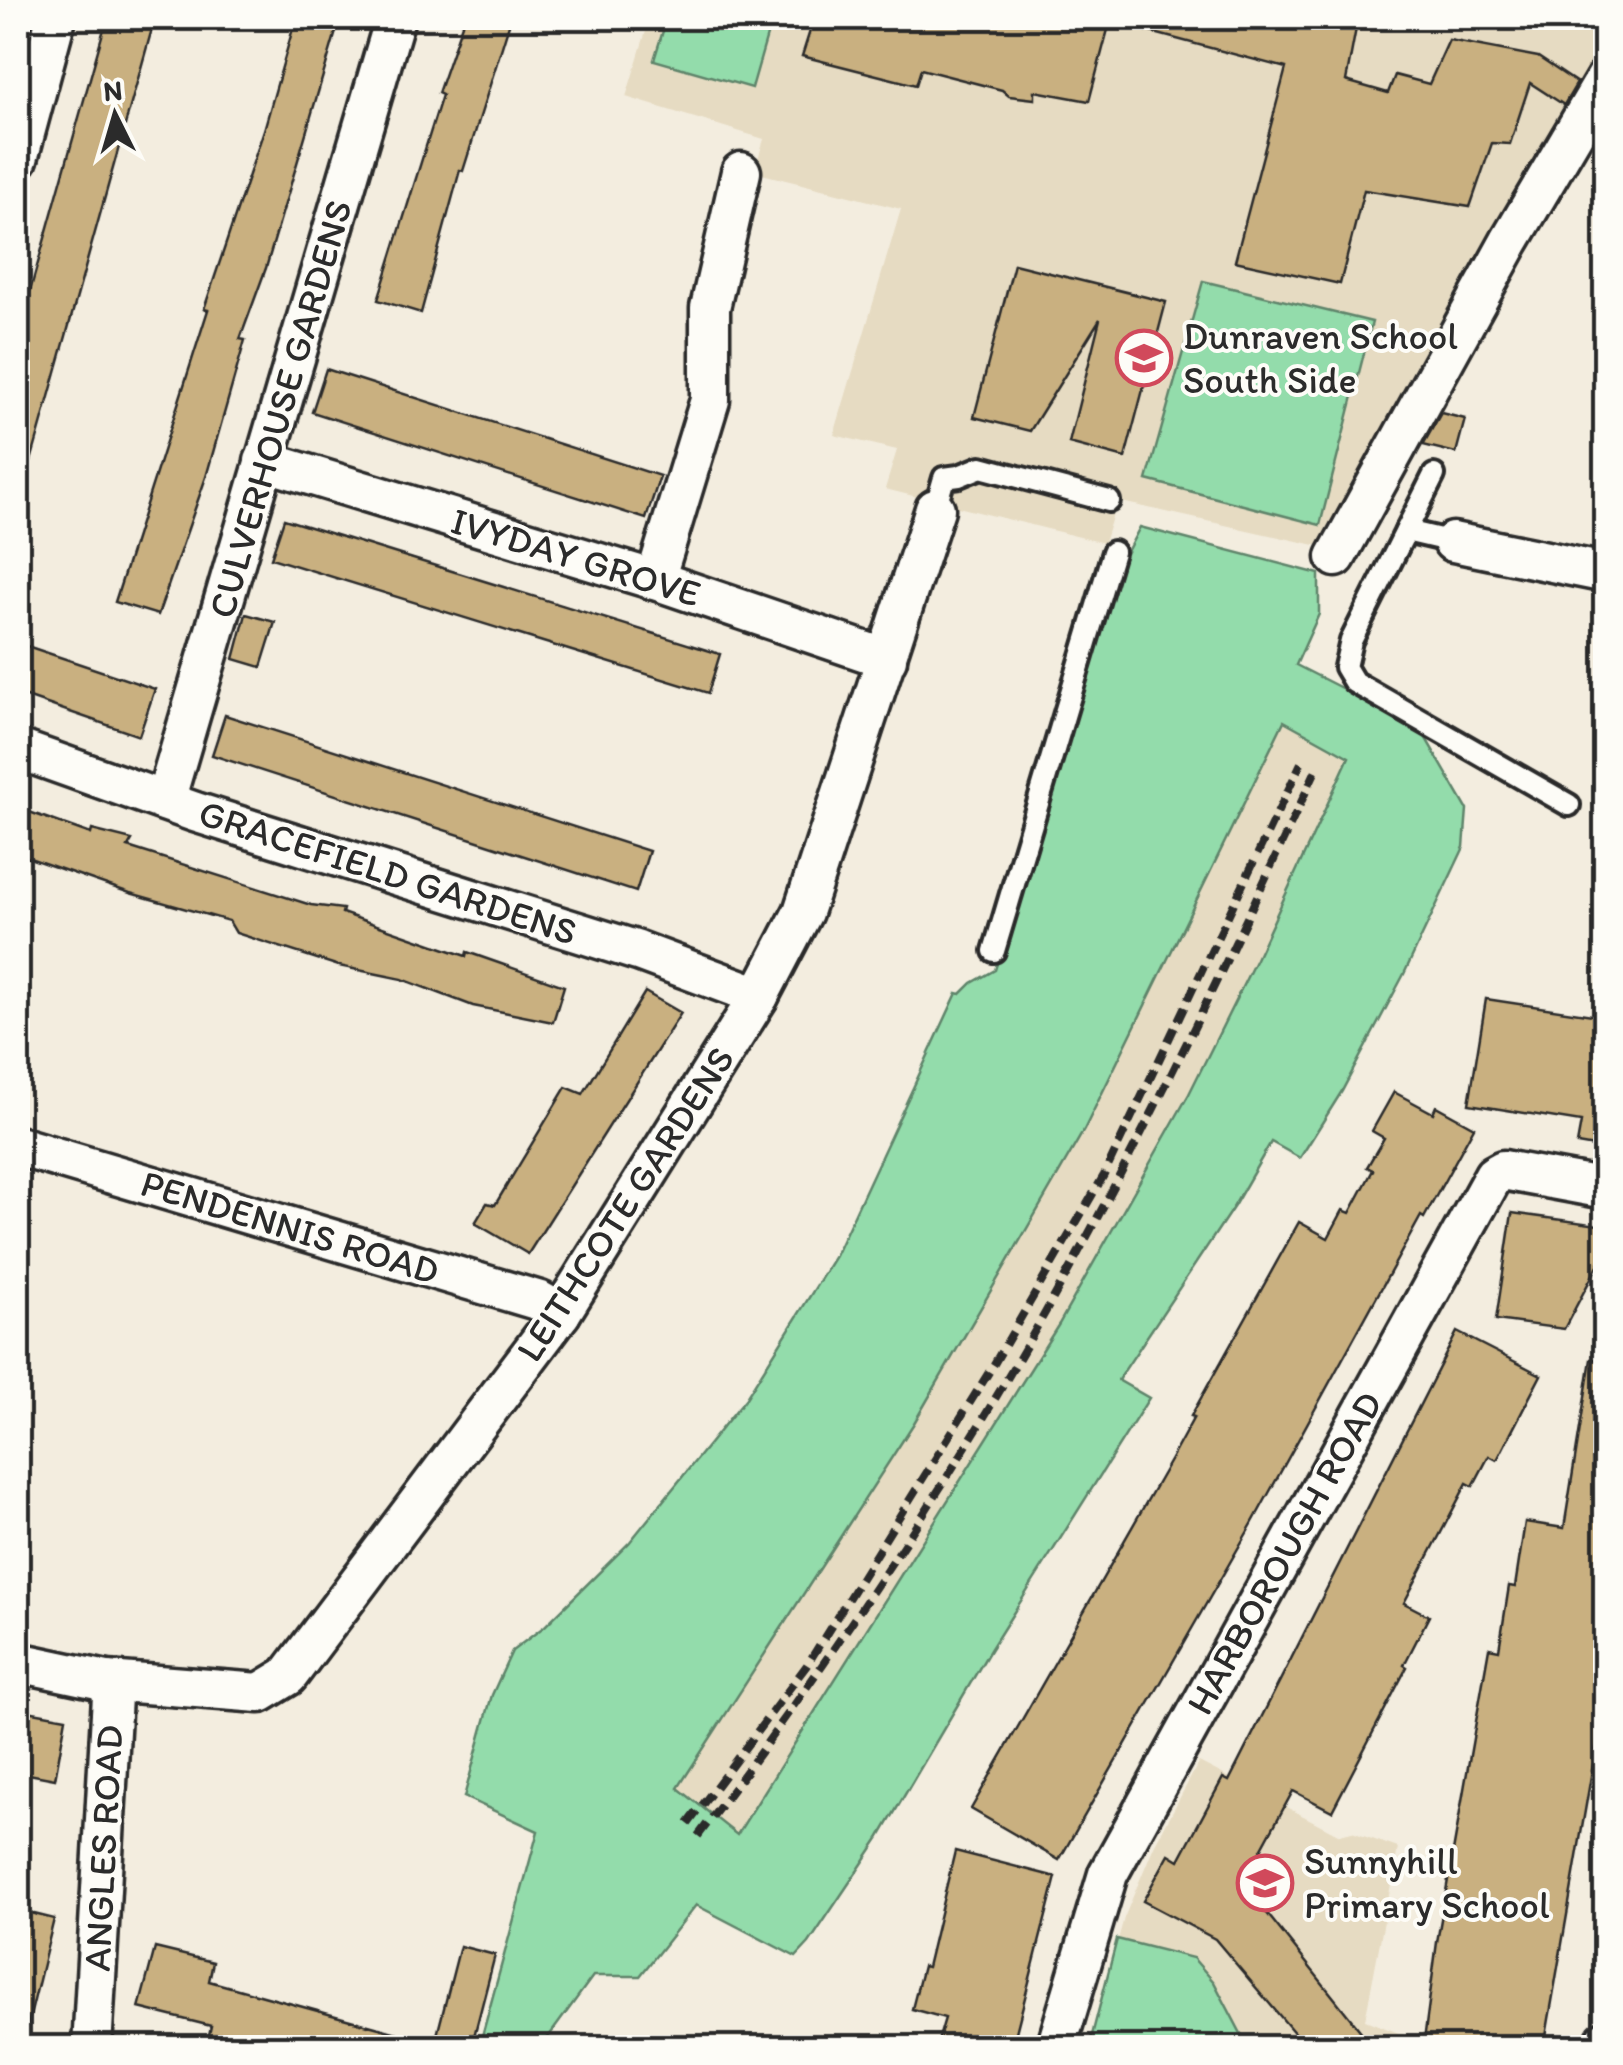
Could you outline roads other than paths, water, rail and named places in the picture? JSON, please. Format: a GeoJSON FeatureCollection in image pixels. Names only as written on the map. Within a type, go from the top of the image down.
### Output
{"type":"FeatureCollection","features":[{"type":"Feature","properties":{"kind":"street"},"geometry":{"type":"LineString","coordinates":[[18,159],[56,18]]}},
{"type":"Feature","properties":{"kind":"street","name":"CULVERHOUSE GARDENS"},"geometry":{"type":"LineString","coordinates":[[166,801],[395,18]]}},
{"type":"Feature","properties":{"kind":"street"},"geometry":{"type":"LineString","coordinates":[[1336,558],[1510,241],[1606,78]]}},
{"type":"Feature","properties":{"kind":"street"},"geometry":{"type":"LineString","coordinates":[[655,580],[710,400],[710,308],[741,172]]}},
{"type":"Feature","properties":{"kind":"street","name":"IVYDAY GROVE"},"geometry":{"type":"LineString","coordinates":[[264,460],[655,580],[887,659]]}},
{"type":"Feature","properties":{"kind":"street","name":"LEITHCOTE GARDENS"},"geometry":{"type":"LineString","coordinates":[[107,1681],[260,1693],[288,1676],[561,1313],[759,996],[803,912],[936,509]]}},
{"type":"Feature","properties":{"kind":"street"},"geometry":{"type":"LineString","coordinates":[[1453,542],[1606,573]]}},
{"type":"Feature","properties":{"kind":"street","name":"GRACEFIELD GARDENS"},"geometry":{"type":"LineString","coordinates":[[18,750],[638,951],[759,996]]}},
{"type":"Feature","properties":{"kind":"street","name":"PENDENNIS ROAD"},"geometry":{"type":"LineString","coordinates":[[18,1146],[540,1302],[561,1313]]}},
{"type":"Feature","properties":{"kind":"street","name":"HARBOROUGH ROAD"},"geometry":{"type":"LineString","coordinates":[[1056,2048],[1108,1874],[1494,1175],[1503,1170],[1606,1189]]}},
{"type":"Feature","properties":{"kind":"street","name":"ANGLES ROAD"},"geometry":{"type":"LineString","coordinates":[[18,1662],[107,1681],[112,1696],[92,2048]]}},
{"type":"Feature","properties":{"kind":"street"},"geometry":{"type":"LineString","coordinates":[[1604,2048],[1606,2040]]}},
{"type":"Feature","properties":{"kind":"lane"},"geometry":{"type":"LineString","coordinates":[[936,509],[944,478],[981,466],[1109,501]]}},
{"type":"Feature","properties":{"kind":"lane"},"geometry":{"type":"LineString","coordinates":[[1434,475],[1351,641],[1345,667],[1354,682],[1569,805]]}},
{"type":"Feature","properties":{"kind":"lane"},"geometry":{"type":"LineString","coordinates":[[1406,531],[1453,542]]}},
{"type":"Feature","properties":{"kind":"lane"},"geometry":{"type":"LineString","coordinates":[[994,952],[1113,552]]}},
{"type":"Feature","properties":{"kind":"railway"},"geometry":{"type":"LineString","coordinates":[[688,1824],[807,1665],[994,1364],[1104,1175],[1301,763]]}},
{"type":"Feature","properties":{"kind":"railway"},"geometry":{"type":"LineString","coordinates":[[698,1836],[882,1578],[1030,1339],[1159,1098],[1316,770]]}},
{"type":"Feature","properties":{"kind":"place","name":"Dunraven School South Side"},"geometry":{"type":"Point","coordinates":[1144,358]}},
{"type":"Feature","properties":{"kind":"place","name":"Sunnyhill Primary School"},"geometry":{"type":"Point","coordinates":[1265,1883]}}]}
